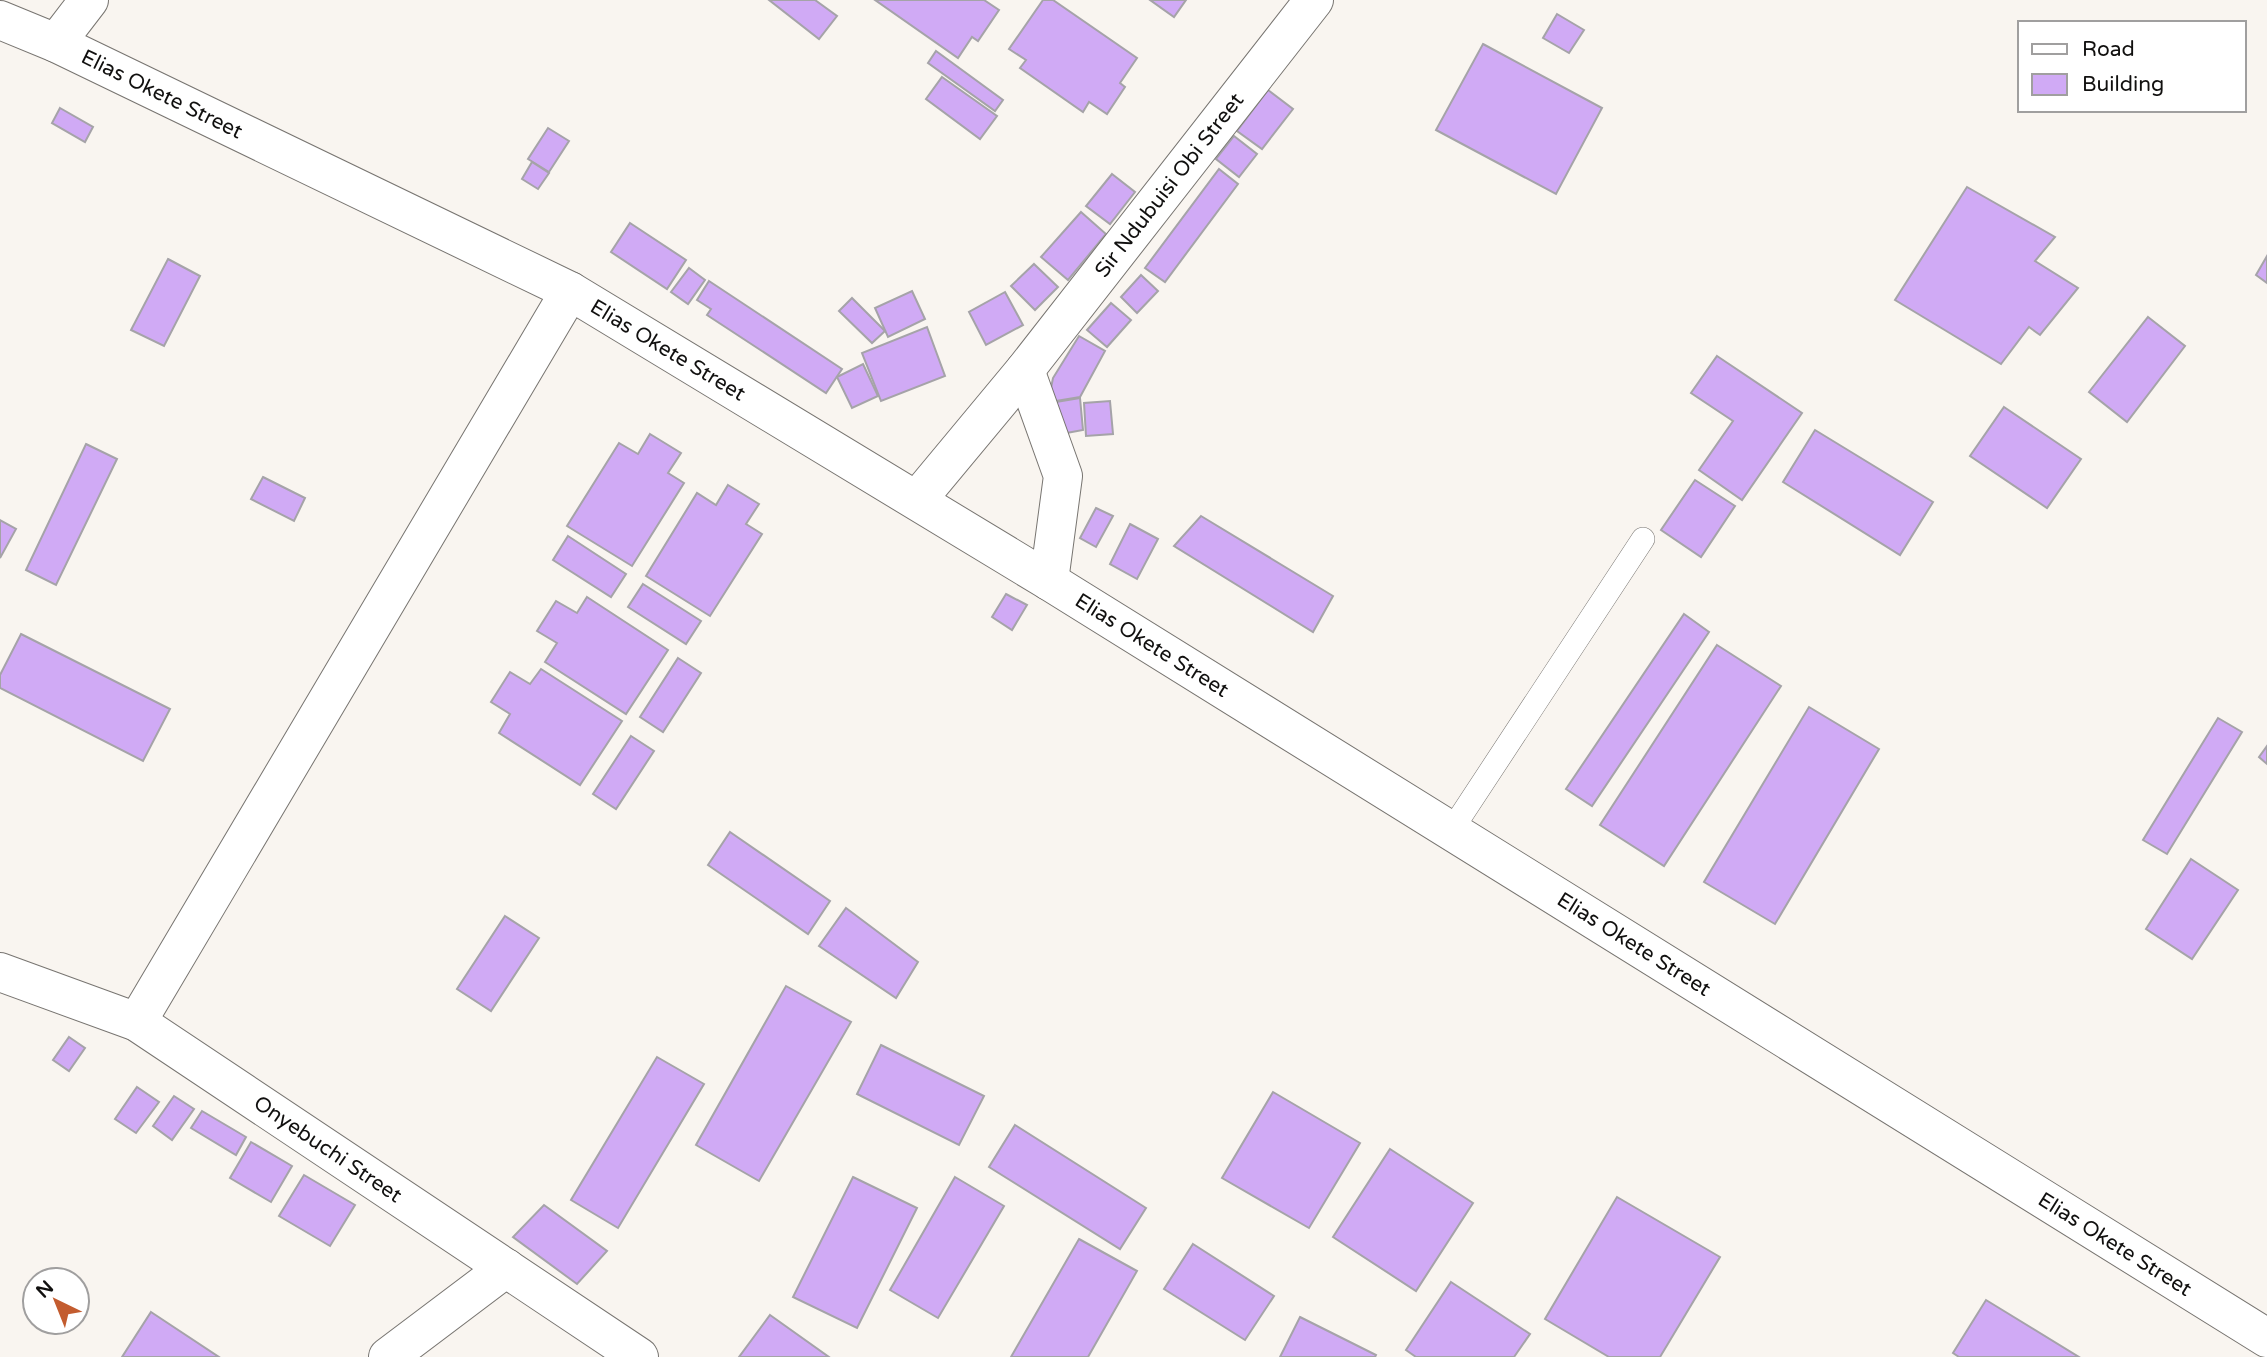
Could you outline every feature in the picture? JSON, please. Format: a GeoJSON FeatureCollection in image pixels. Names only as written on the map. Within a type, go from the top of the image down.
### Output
{"type":"FeatureCollection","features":[{"type":"Feature","properties":{"kind":"street"},"geometry":{"type":"LineString","coordinates":[[56,43],[89,0]]}},
{"type":"Feature","properties":{"kind":"street","name":"Sir Ndubuisi Obi Street"},"geometry":{"type":"LineString","coordinates":[[917,500],[1025,370],[1314,0]]}},
{"type":"Feature","properties":{"kind":"street","name":"Elias Okete Street"},"geometry":{"type":"LineString","coordinates":[[0,20],[56,43],[570,291],[1049,581],[2267,1338]]}},
{"type":"Feature","properties":{"kind":"street"},"geometry":{"type":"LineString","coordinates":[[137,1022],[570,291]]}},
{"type":"Feature","properties":{"kind":"street"},"geometry":{"type":"LineString","coordinates":[[1025,370],[1063,476],[1049,581]]}},
{"type":"Feature","properties":{"kind":"street","name":"Onyebuchi Street"},"geometry":{"type":"LineString","coordinates":[[0,972],[137,1022],[639,1357]]}},
{"type":"Feature","properties":{"kind":"street"},"geometry":{"type":"LineString","coordinates":[[388,1357],[506,1268]]}},
{"type":"Feature","properties":{"kind":"lane"},"geometry":{"type":"LineString","coordinates":[[1451,831],[1643,539]]}},
{"type":"Feature","properties":{"kind":"building"},"geometry":{"type":"Polygon","coordinates":[[[769,0],[815,0],[837,16],[819,39],[769,0]]]}},
{"type":"Feature","properties":{"kind":"building"},"geometry":{"type":"Polygon","coordinates":[[[875,0],[984,0],[999,10],[978,41],[972,37],[958,58],[875,0]]]}},
{"type":"Feature","properties":{"kind":"building"},"geometry":{"type":"Polygon","coordinates":[[[1043,0],[1053,0],[1137,58],[1120,83],[1125,87],[1107,114],[1089,102],[1083,112],[1020,68],[1026,60],[1009,49],[1043,0]]]}},
{"type":"Feature","properties":{"kind":"building"},"geometry":{"type":"Polygon","coordinates":[[[1150,0],[1186,0],[1174,17],[1150,0]]]}},
{"type":"Feature","properties":{"kind":"building"},"geometry":{"type":"Polygon","coordinates":[[[1557,14],[1584,30],[1569,53],[1543,38],[1557,14]]]}},
{"type":"Feature","properties":{"kind":"building"},"geometry":{"type":"Polygon","coordinates":[[[1483,44],[1602,108],[1556,194],[1436,130],[1483,44]]]}},
{"type":"Feature","properties":{"kind":"building"},"geometry":{"type":"Polygon","coordinates":[[[936,51],[1003,100],[995,111],[928,63],[936,51]]]}},
{"type":"Feature","properties":{"kind":"building"},"geometry":{"type":"Polygon","coordinates":[[[942,77],[997,116],[980,139],[926,99],[942,77]]]}},
{"type":"Feature","properties":{"kind":"building"},"geometry":{"type":"Polygon","coordinates":[[[1268,90],[1293,109],[1262,149],[1237,131],[1268,90]]]}},
{"type":"Feature","properties":{"kind":"building"},"geometry":{"type":"Polygon","coordinates":[[[60,108],[93,127],[85,142],[52,123],[60,108]]]}},
{"type":"Feature","properties":{"kind":"building"},"geometry":{"type":"Polygon","coordinates":[[[548,128],[569,141],[549,172],[528,159],[548,128]]]}},
{"type":"Feature","properties":{"kind":"building"},"geometry":{"type":"Polygon","coordinates":[[[1234,136],[1257,154],[1239,177],[1216,159],[1234,136]]]}},
{"type":"Feature","properties":{"kind":"building"},"geometry":{"type":"Polygon","coordinates":[[[532,162],[549,173],[538,189],[522,179],[532,162]]]}},
{"type":"Feature","properties":{"kind":"building"},"geometry":{"type":"Polygon","coordinates":[[[1219,169],[1238,184],[1165,282],[1145,268],[1219,169]]]}},
{"type":"Feature","properties":{"kind":"building"},"geometry":{"type":"Polygon","coordinates":[[[1112,174],[1135,192],[1110,224],[1086,206],[1112,174]]]}},
{"type":"Feature","properties":{"kind":"building"},"geometry":{"type":"Polygon","coordinates":[[[1967,187],[2055,237],[2035,261],[2078,288],[2040,335],[2029,327],[2001,364],[1895,300],[1967,187]]]}},
{"type":"Feature","properties":{"kind":"building"},"geometry":{"type":"Polygon","coordinates":[[[1081,212],[1106,234],[1068,280],[1041,257],[1081,212]]]}},
{"type":"Feature","properties":{"kind":"building"},"geometry":{"type":"Polygon","coordinates":[[[630,223],[686,260],[667,289],[611,252],[630,223]]]}},
{"type":"Feature","properties":{"kind":"building"},"geometry":{"type":"Polygon","coordinates":[[[2267,256],[2267,283],[2256,275],[2267,256]]]}},
{"type":"Feature","properties":{"kind":"building"},"geometry":{"type":"Polygon","coordinates":[[[168,259],[200,276],[164,346],[131,330],[168,259]]]}},
{"type":"Feature","properties":{"kind":"building"},"geometry":{"type":"Polygon","coordinates":[[[1034,264],[1058,287],[1035,310],[1011,286],[1034,264]]]}},
{"type":"Feature","properties":{"kind":"building"},"geometry":{"type":"Polygon","coordinates":[[[689,268],[705,280],[688,304],[671,292],[689,268]]]}},
{"type":"Feature","properties":{"kind":"building"},"geometry":{"type":"Polygon","coordinates":[[[1141,275],[1158,291],[1137,313],[1121,297],[1141,275]]]}},
{"type":"Feature","properties":{"kind":"building"},"geometry":{"type":"Polygon","coordinates":[[[709,281],[842,369],[826,393],[707,315],[711,309],[697,300],[709,281]]]}},
{"type":"Feature","properties":{"kind":"building"},"geometry":{"type":"Polygon","coordinates":[[[912,291],[925,319],[888,337],[875,308],[912,291]]]}},
{"type":"Feature","properties":{"kind":"building"},"geometry":{"type":"Polygon","coordinates":[[[1005,292],[1023,325],[986,345],[969,312],[1005,292]]]}},
{"type":"Feature","properties":{"kind":"building"},"geometry":{"type":"Polygon","coordinates":[[[852,298],[885,331],[872,343],[839,311],[852,298]]]}},
{"type":"Feature","properties":{"kind":"building"},"geometry":{"type":"Polygon","coordinates":[[[1111,303],[1131,320],[1107,347],[1087,330],[1111,303]]]}},
{"type":"Feature","properties":{"kind":"building"},"geometry":{"type":"Polygon","coordinates":[[[2148,317],[2185,346],[2127,422],[2089,392],[2148,317]]]}},
{"type":"Feature","properties":{"kind":"building"},"geometry":{"type":"Polygon","coordinates":[[[927,327],[945,376],[881,401],[862,353],[927,327]]]}},
{"type":"Feature","properties":{"kind":"building"},"geometry":{"type":"Polygon","coordinates":[[[1079,336],[1105,351],[1080,397],[1056,401],[1051,388],[1053,378],[1079,336]]]}},
{"type":"Feature","properties":{"kind":"building"},"geometry":{"type":"Polygon","coordinates":[[[1717,356],[1802,413],[1742,500],[1699,470],[1733,421],[1691,393],[1717,356]]]}},
{"type":"Feature","properties":{"kind":"building"},"geometry":{"type":"Polygon","coordinates":[[[863,364],[878,396],[852,408],[837,377],[863,364]]]}},
{"type":"Feature","properties":{"kind":"building"},"geometry":{"type":"Polygon","coordinates":[[[1080,398],[1083,430],[1061,434],[1056,402],[1080,398]]]}},
{"type":"Feature","properties":{"kind":"building"},"geometry":{"type":"Polygon","coordinates":[[[1110,401],[1113,434],[1086,436],[1084,403],[1110,401]]]}},
{"type":"Feature","properties":{"kind":"building"},"geometry":{"type":"Polygon","coordinates":[[[2004,407],[2081,459],[2047,508],[1970,456],[2004,407]]]}},
{"type":"Feature","properties":{"kind":"building"},"geometry":{"type":"Polygon","coordinates":[[[1815,430],[1933,502],[1900,555],[1783,482],[1815,430]]]}},
{"type":"Feature","properties":{"kind":"building"},"geometry":{"type":"Polygon","coordinates":[[[650,434],[681,453],[668,473],[684,483],[632,566],[567,526],[619,443],[638,454],[650,434]]]}},
{"type":"Feature","properties":{"kind":"building"},"geometry":{"type":"Polygon","coordinates":[[[86,444],[117,459],[56,585],[26,570],[86,444]]]}},
{"type":"Feature","properties":{"kind":"building"},"geometry":{"type":"Polygon","coordinates":[[[263,477],[305,498],[294,521],[251,499],[263,477]]]}},
{"type":"Feature","properties":{"kind":"building"},"geometry":{"type":"Polygon","coordinates":[[[1695,480],[1735,506],[1701,557],[1661,530],[1695,480]]]}},
{"type":"Feature","properties":{"kind":"building"},"geometry":{"type":"Polygon","coordinates":[[[728,485],[759,504],[746,524],[762,534],[710,616],[646,576],[697,493],[716,505],[728,485]]]}},
{"type":"Feature","properties":{"kind":"building"},"geometry":{"type":"Polygon","coordinates":[[[1096,508],[1113,516],[1096,547],[1080,538],[1096,508]]]}},
{"type":"Feature","properties":{"kind":"building"},"geometry":{"type":"Polygon","coordinates":[[[1201,516],[1333,596],[1313,632],[1174,546],[1201,516]]]}},
{"type":"Feature","properties":{"kind":"building"},"geometry":{"type":"Polygon","coordinates":[[[0,520],[16,529],[0,558],[0,520]]]}},
{"type":"Feature","properties":{"kind":"building"},"geometry":{"type":"Polygon","coordinates":[[[1130,524],[1158,539],[1137,579],[1110,564],[1130,524]]]}},
{"type":"Feature","properties":{"kind":"building"},"geometry":{"type":"Polygon","coordinates":[[[568,536],[626,574],[611,597],[553,560],[568,536]]]}},
{"type":"Feature","properties":{"kind":"building"},"geometry":{"type":"Polygon","coordinates":[[[643,584],[701,621],[686,644],[628,607],[643,584]]]}},
{"type":"Feature","properties":{"kind":"building"},"geometry":{"type":"Polygon","coordinates":[[[1006,594],[1027,605],[1012,630],[992,617],[1006,594]]]}},
{"type":"Feature","properties":{"kind":"building"},"geometry":{"type":"Polygon","coordinates":[[[587,597],[668,650],[626,714],[545,662],[557,643],[537,631],[556,601],[577,613],[587,597]]]}},
{"type":"Feature","properties":{"kind":"building"},"geometry":{"type":"Polygon","coordinates":[[[1684,614],[1709,632],[1592,806],[1566,789],[1684,614]]]}},
{"type":"Feature","properties":{"kind":"building"},"geometry":{"type":"Polygon","coordinates":[[[21,634],[170,709],[143,761],[0,688],[0,675],[21,634]]]}},
{"type":"Feature","properties":{"kind":"building"},"geometry":{"type":"Polygon","coordinates":[[[1717,645],[1781,686],[1664,866],[1600,825],[1717,645]]]}},
{"type":"Feature","properties":{"kind":"building"},"geometry":{"type":"Polygon","coordinates":[[[678,658],[701,673],[663,732],[640,717],[678,658]]]}},
{"type":"Feature","properties":{"kind":"building"},"geometry":{"type":"Polygon","coordinates":[[[541,669],[622,721],[580,785],[499,733],[510,714],[491,702],[510,672],[530,684],[541,669]]]}},
{"type":"Feature","properties":{"kind":"building"},"geometry":{"type":"Polygon","coordinates":[[[1809,707],[1879,749],[1775,924],[1704,882],[1809,707]]]}},
{"type":"Feature","properties":{"kind":"building"},"geometry":{"type":"Polygon","coordinates":[[[2218,718],[2242,732],[2167,854],[2143,840],[2218,718]]]}},
{"type":"Feature","properties":{"kind":"building"},"geometry":{"type":"Polygon","coordinates":[[[631,736],[654,751],[616,809],[593,794],[631,736]]]}},
{"type":"Feature","properties":{"kind":"building"},"geometry":{"type":"Polygon","coordinates":[[[2267,746],[2267,764],[2259,757],[2267,746]]]}},
{"type":"Feature","properties":{"kind":"building"},"geometry":{"type":"Polygon","coordinates":[[[730,832],[830,901],[808,934],[708,865],[730,832]]]}},
{"type":"Feature","properties":{"kind":"building"},"geometry":{"type":"Polygon","coordinates":[[[2191,859],[2238,890],[2192,959],[2146,929],[2191,859]]]}},
{"type":"Feature","properties":{"kind":"building"},"geometry":{"type":"Polygon","coordinates":[[[846,908],[918,962],[896,998],[819,946],[846,908]]]}},
{"type":"Feature","properties":{"kind":"building"},"geometry":{"type":"Polygon","coordinates":[[[505,916],[539,938],[491,1011],[457,989],[505,916]]]}},
{"type":"Feature","properties":{"kind":"building"},"geometry":{"type":"Polygon","coordinates":[[[786,986],[851,1022],[759,1181],[696,1145],[786,986]]]}},
{"type":"Feature","properties":{"kind":"building"},"geometry":{"type":"Polygon","coordinates":[[[69,1037],[85,1048],[69,1071],[53,1060],[69,1037]]]}},
{"type":"Feature","properties":{"kind":"building"},"geometry":{"type":"Polygon","coordinates":[[[881,1045],[984,1096],[959,1145],[857,1094],[881,1045]]]}},
{"type":"Feature","properties":{"kind":"building"},"geometry":{"type":"Polygon","coordinates":[[[657,1057],[704,1084],[618,1228],[571,1200],[657,1057]]]}},
{"type":"Feature","properties":{"kind":"building"},"geometry":{"type":"Polygon","coordinates":[[[137,1087],[159,1102],[136,1133],[115,1119],[137,1087]]]}},
{"type":"Feature","properties":{"kind":"building"},"geometry":{"type":"Polygon","coordinates":[[[1273,1092],[1360,1143],[1309,1228],[1222,1178],[1273,1092]]]}},
{"type":"Feature","properties":{"kind":"building"},"geometry":{"type":"Polygon","coordinates":[[[174,1096],[194,1109],[172,1140],[153,1126],[174,1096]]]}},
{"type":"Feature","properties":{"kind":"building"},"geometry":{"type":"Polygon","coordinates":[[[202,1111],[246,1137],[236,1155],[191,1128],[202,1111]]]}},
{"type":"Feature","properties":{"kind":"building"},"geometry":{"type":"Polygon","coordinates":[[[1015,1125],[1146,1208],[1120,1249],[989,1167],[1015,1125]]]}},
{"type":"Feature","properties":{"kind":"building"},"geometry":{"type":"Polygon","coordinates":[[[251,1142],[292,1166],[271,1202],[230,1178],[251,1142]]]}},
{"type":"Feature","properties":{"kind":"building"},"geometry":{"type":"Polygon","coordinates":[[[1390,1149],[1473,1203],[1416,1291],[1333,1237],[1390,1149]]]}},
{"type":"Feature","properties":{"kind":"building"},"geometry":{"type":"Polygon","coordinates":[[[304,1175],[355,1205],[330,1246],[279,1216],[304,1175]]]}},
{"type":"Feature","properties":{"kind":"building"},"geometry":{"type":"Polygon","coordinates":[[[853,1177],[917,1208],[857,1328],[793,1297],[853,1177]]]}},
{"type":"Feature","properties":{"kind":"building"},"geometry":{"type":"Polygon","coordinates":[[[955,1177],[1004,1206],[938,1318],[890,1290],[955,1177]]]}},
{"type":"Feature","properties":{"kind":"building"},"geometry":{"type":"Polygon","coordinates":[[[1617,1197],[1720,1257],[1660,1357],[1609,1357],[1545,1319],[1617,1197]]]}},
{"type":"Feature","properties":{"kind":"building"},"geometry":{"type":"Polygon","coordinates":[[[544,1205],[607,1251],[577,1284],[513,1237],[544,1205]]]}},
{"type":"Feature","properties":{"kind":"building"},"geometry":{"type":"Polygon","coordinates":[[[1079,1239],[1137,1271],[1088,1357],[1011,1357],[1079,1239]]]}},
{"type":"Feature","properties":{"kind":"building"},"geometry":{"type":"Polygon","coordinates":[[[1193,1244],[1274,1296],[1245,1340],[1164,1289],[1193,1244]]]}},
{"type":"Feature","properties":{"kind":"building"},"geometry":{"type":"Polygon","coordinates":[[[1451,1282],[1530,1334],[1514,1357],[1416,1357],[1406,1350],[1451,1282]]]}},
{"type":"Feature","properties":{"kind":"building"},"geometry":{"type":"Polygon","coordinates":[[[1986,1300],[2079,1357],[1959,1357],[1953,1353],[1986,1300]]]}},
{"type":"Feature","properties":{"kind":"building"},"geometry":{"type":"Polygon","coordinates":[[[151,1312],[219,1357],[122,1357],[151,1312]]]}},
{"type":"Feature","properties":{"kind":"building"},"geometry":{"type":"Polygon","coordinates":[[[770,1315],[829,1357],[739,1357],[770,1315]]]}},
{"type":"Feature","properties":{"kind":"building"},"geometry":{"type":"Polygon","coordinates":[[[1300,1317],[1376,1355],[1375,1357],[1280,1357],[1300,1317]]]}}]}
